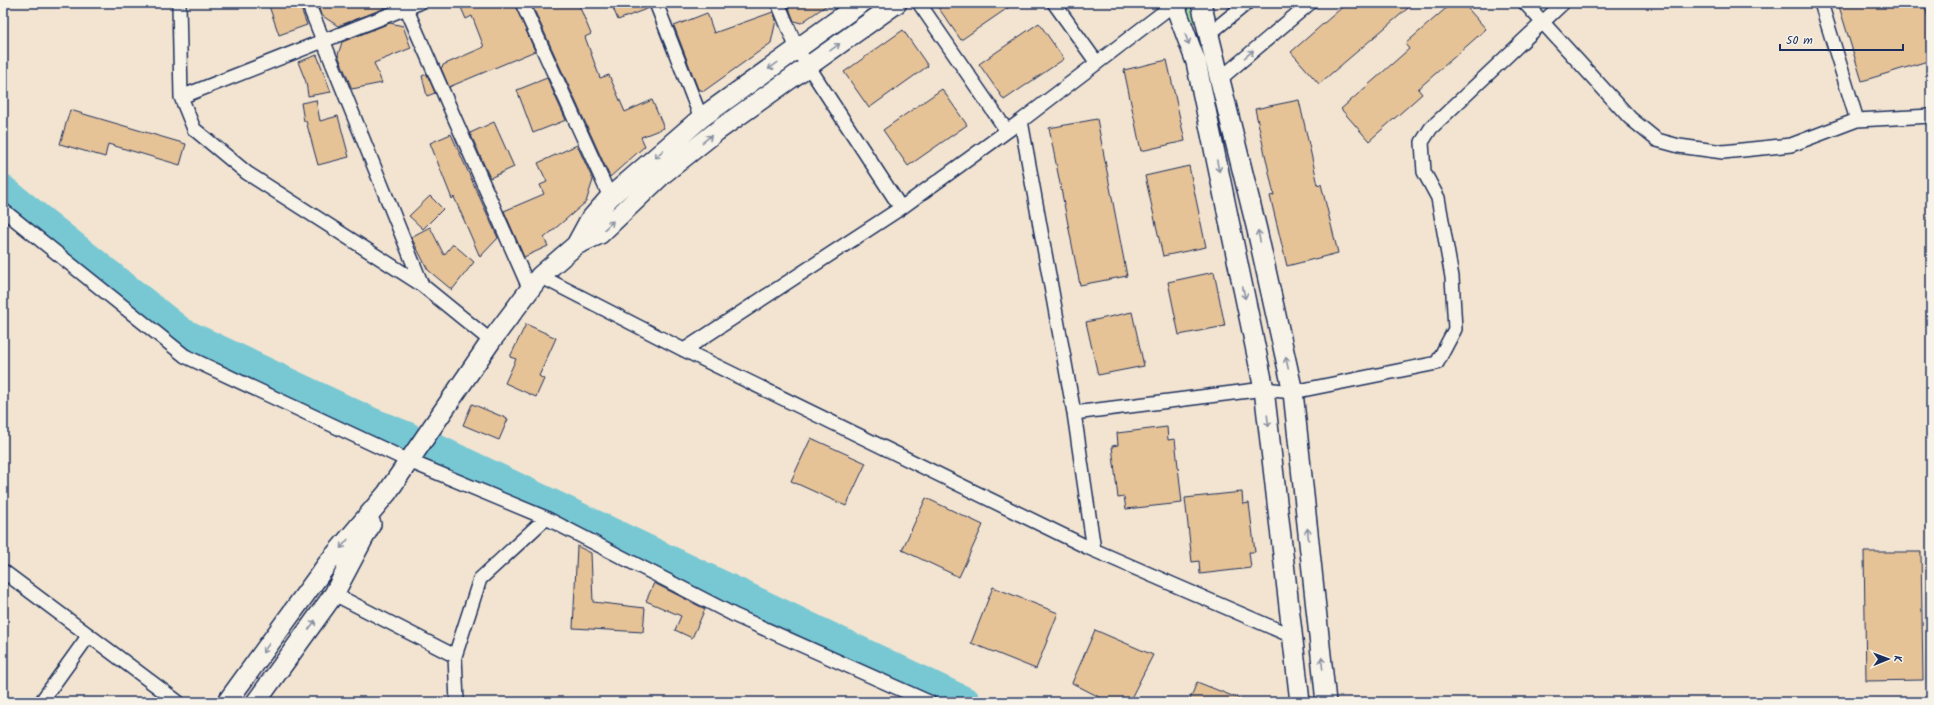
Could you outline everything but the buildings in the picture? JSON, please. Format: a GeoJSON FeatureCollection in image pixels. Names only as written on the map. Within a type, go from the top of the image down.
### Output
{"type":"FeatureCollection","features":[{"type":"Feature","properties":{"kind":"main road"},"geometry":{"type":"LineString","coordinates":[[576,245],[589,221],[610,197],[701,118],[861,3]]}},
{"type":"Feature","properties":{"kind":"main road"},"geometry":{"type":"LineString","coordinates":[[227,702],[328,563],[387,493],[491,341],[535,283],[576,245],[600,234],[663,174],[717,132],[897,3]]}},
{"type":"Feature","properties":{"kind":"main road"},"geometry":{"type":"LineString","coordinates":[[1201,3],[1257,230],[1293,392],[1326,702]]}},
{"type":"Feature","properties":{"kind":"main road"},"geometry":{"type":"LineString","coordinates":[[1174,4],[1196,62],[1264,389],[1294,637],[1300,702]]}},
{"type":"Feature","properties":{"kind":"main road"},"geometry":{"type":"LineString","coordinates":[[256,702],[334,594],[387,493]]}},
{"type":"Feature","properties":{"kind":"street"},"geometry":{"type":"LineString","coordinates":[[179,3],[180,98],[194,129],[247,173],[422,285],[491,341]]}},
{"type":"Feature","properties":{"kind":"street"},"geometry":{"type":"LineString","coordinates":[[308,3],[422,285]]}},
{"type":"Feature","properties":{"kind":"street"},"geometry":{"type":"LineString","coordinates":[[180,98],[323,42],[405,6],[419,3]]}},
{"type":"Feature","properties":{"kind":"street"},"geometry":{"type":"LineString","coordinates":[[522,3],[610,197]]}},
{"type":"Feature","properties":{"kind":"street"},"geometry":{"type":"LineString","coordinates":[[656,3],[701,118]]}},
{"type":"Feature","properties":{"kind":"street"},"geometry":{"type":"LineString","coordinates":[[778,3],[797,49],[901,208]]}},
{"type":"Feature","properties":{"kind":"street"},"geometry":{"type":"LineString","coordinates":[[919,3],[1007,131]]}},
{"type":"Feature","properties":{"kind":"street"},"geometry":{"type":"LineString","coordinates":[[1054,3],[1097,63]]}},
{"type":"Feature","properties":{"kind":"street"},"geometry":{"type":"LineString","coordinates":[[1209,34],[1247,3]]}},
{"type":"Feature","properties":{"kind":"street"},"geometry":{"type":"LineString","coordinates":[[1220,79],[1310,3]]}},
{"type":"Feature","properties":{"kind":"street"},"geometry":{"type":"LineString","coordinates":[[1526,3],[1630,118],[1657,140],[1679,146],[1723,152],[1791,145],[1856,120],[1931,116]]}},
{"type":"Feature","properties":{"kind":"street"},"geometry":{"type":"LineString","coordinates":[[1074,413],[1264,389],[1293,392],[1437,363],[1455,330],[1452,277],[1438,198],[1424,172],[1422,142],[1431,128],[1563,3]]}},
{"type":"Feature","properties":{"kind":"street"},"geometry":{"type":"LineString","coordinates":[[1821,3],[1856,120]]}},
{"type":"Feature","properties":{"kind":"street"},"geometry":{"type":"LineString","coordinates":[[684,350],[901,208],[1022,121],[1174,4]]}},
{"type":"Feature","properties":{"kind":"street"},"geometry":{"type":"LineString","coordinates":[[405,6],[535,283],[684,350],[1094,550],[1294,637]]}},
{"type":"Feature","properties":{"kind":"street"},"geometry":{"type":"LineString","coordinates":[[1022,121],[1074,413],[1094,550]]}},
{"type":"Feature","properties":{"kind":"street"},"geometry":{"type":"LineString","coordinates":[[3,210],[185,356],[409,461],[546,518],[736,616],[929,702]]}},
{"type":"Feature","properties":{"kind":"street"},"geometry":{"type":"LineString","coordinates":[[457,702],[455,656],[480,580],[546,518]]}},
{"type":"Feature","properties":{"kind":"street"},"geometry":{"type":"LineString","coordinates":[[3,571],[178,702]]}},
{"type":"Feature","properties":{"kind":"street"},"geometry":{"type":"LineString","coordinates":[[334,594],[455,656]]}},
{"type":"Feature","properties":{"kind":"street"},"geometry":{"type":"LineString","coordinates":[[41,702],[89,635]]}},
{"type":"Feature","properties":{"kind":"green space"},"geometry":{"type":"Polygon","coordinates":[[[1181,3],[1191,3],[1196,22],[1189,23],[1181,3]]]}},
{"type":"Feature","properties":{"kind":"waterway"},"geometry":{"type":"LineString","coordinates":[[3,190],[181,332],[373,423],[408,437]]}},
{"type":"Feature","properties":{"kind":"waterway"},"geometry":{"type":"LineString","coordinates":[[434,448],[966,702]]}}]}
